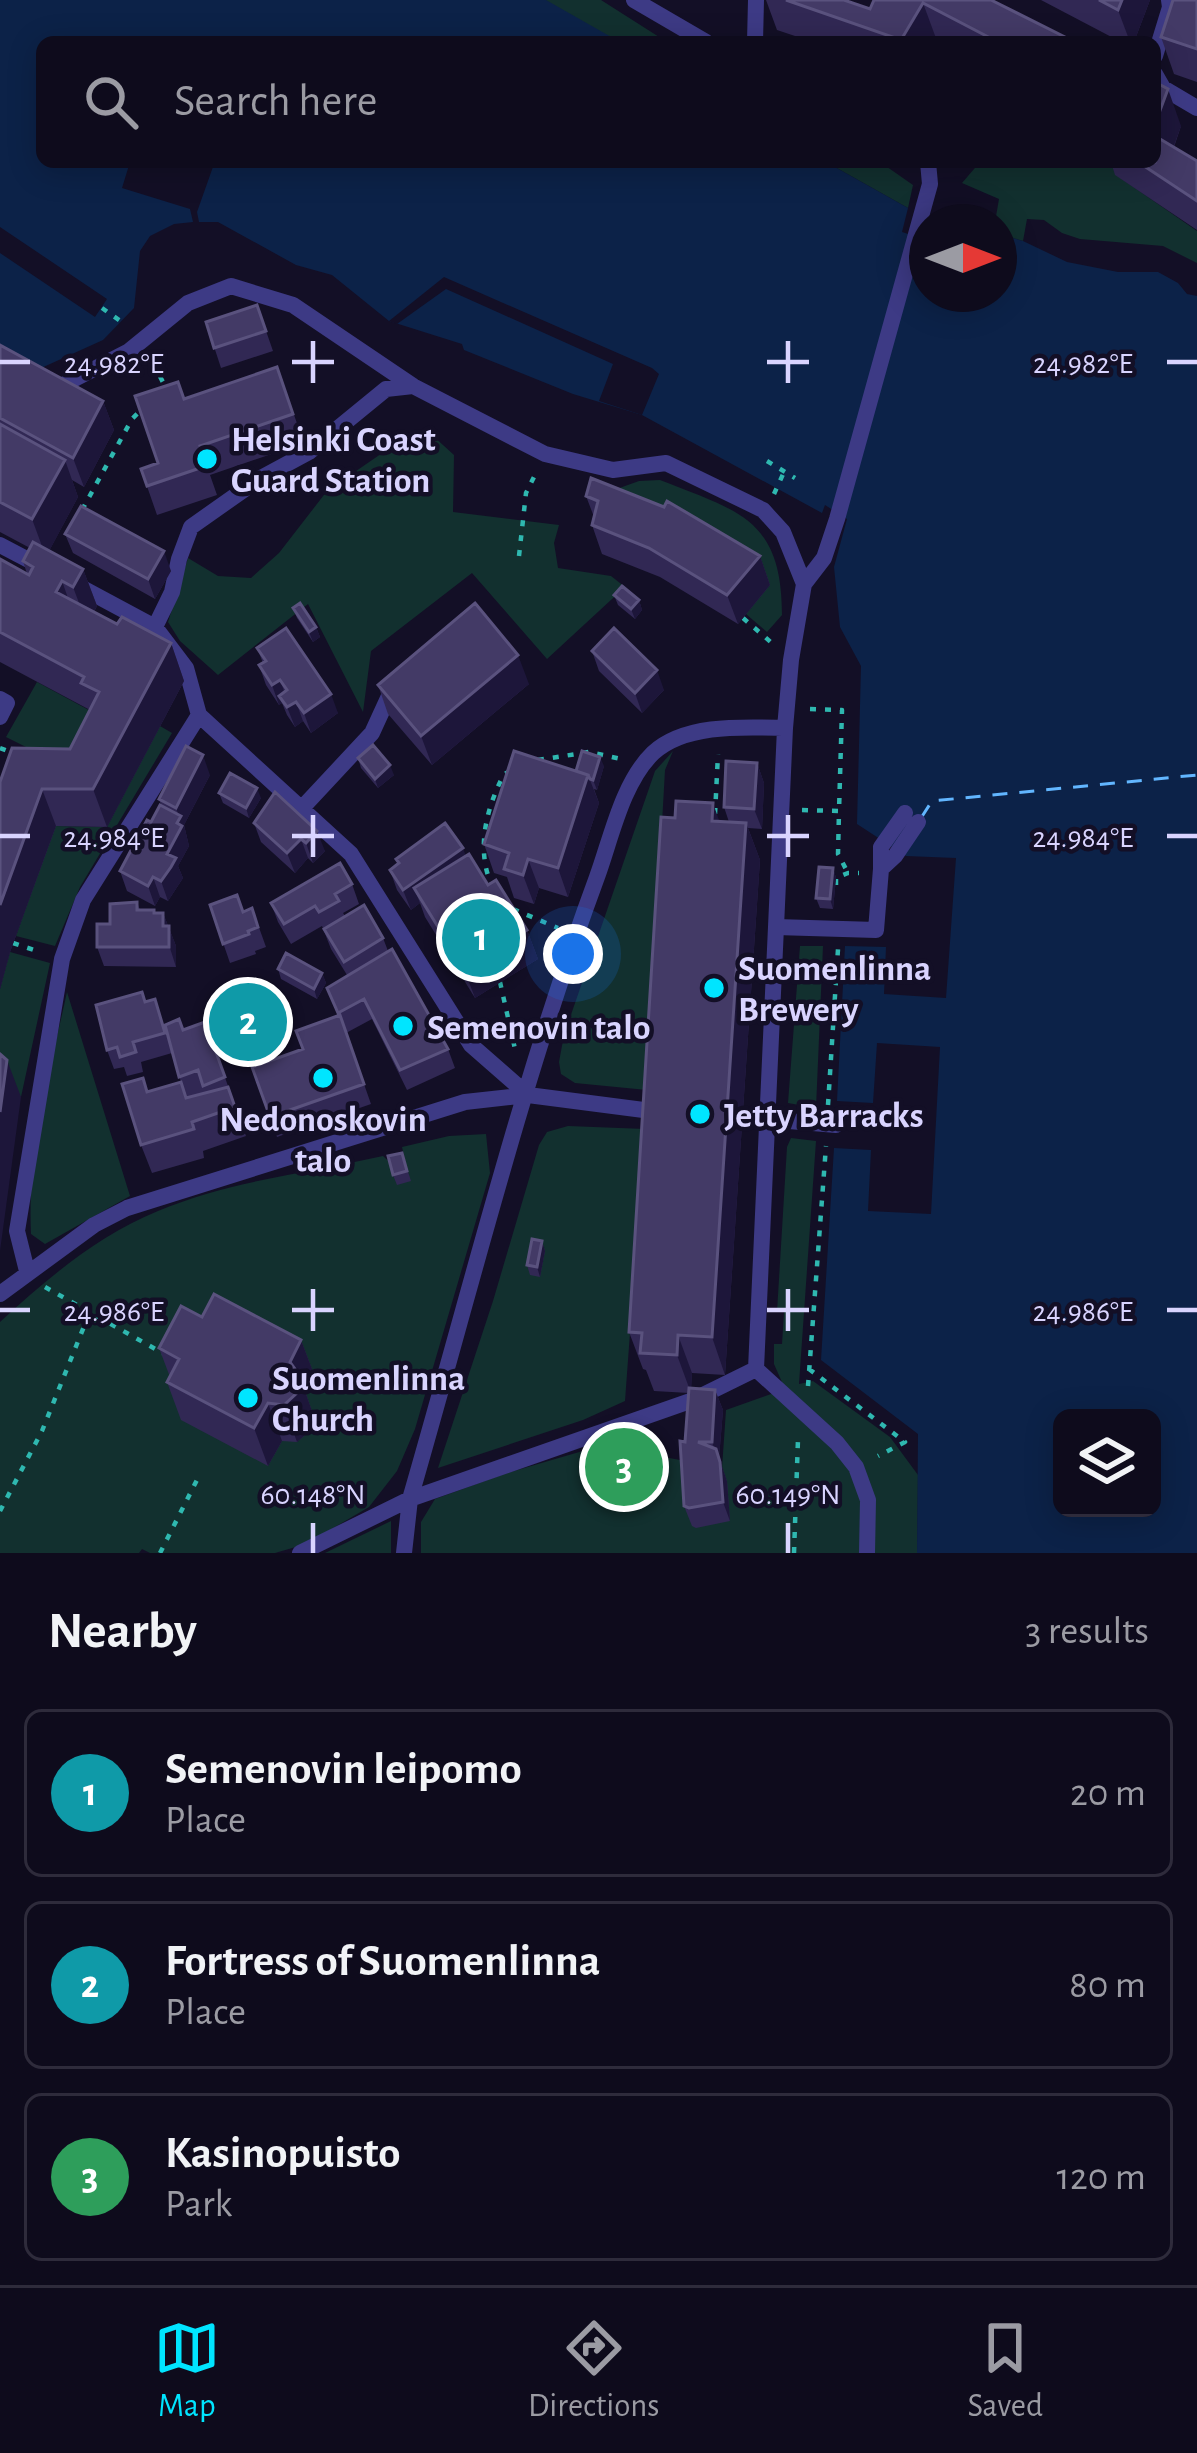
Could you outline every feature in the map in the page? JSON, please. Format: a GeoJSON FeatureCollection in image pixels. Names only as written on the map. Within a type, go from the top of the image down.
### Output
{"type":"FeatureCollection","features":[{"type":"Feature","properties":{"kind":"lane"},"geometry":{"type":"LineString","coordinates":[[634,0],[696,36]]}},
{"type":"Feature","properties":{"kind":"lane"},"geometry":{"type":"LineString","coordinates":[[755,36],[756,0]]}},
{"type":"Feature","properties":{"kind":"lane"},"geometry":{"type":"LineString","coordinates":[[1161,36],[1169,0]]}},
{"type":"Feature","properties":{"kind":"lane"},"geometry":{"type":"LineString","coordinates":[[1161,84],[1197,108]]}},
{"type":"Feature","properties":{"kind":"lane"},"geometry":{"type":"LineString","coordinates":[[867,1553],[868,1500],[856,1467],[837,1442],[756,1370],[766,1119],[791,660],[804,584],[824,558],[837,519],[930,184],[929,168]]}},
{"type":"Feature","properties":{"kind":"lane"},"geometry":{"type":"LineString","coordinates":[[57,388],[129,351],[188,303],[231,286],[293,305],[412,386],[545,454],[613,470],[666,463],[764,511],[783,532],[804,584]]}},
{"type":"Feature","properties":{"kind":"lane"},"geometry":{"type":"LineString","coordinates":[[155,627],[172,592],[191,527],[259,479],[309,452],[386,389],[412,386]]}},
{"type":"Feature","properties":{"kind":"lane"},"geometry":{"type":"LineString","coordinates":[[0,545],[155,627],[186,668],[199,716],[351,854],[470,1046],[528,1095]]}},
{"type":"Feature","properties":{"kind":"lane"},"geometry":{"type":"LineString","coordinates":[[303,807],[372,733],[389,689],[404,676]]}},
{"type":"Feature","properties":{"kind":"lane"},"geometry":{"type":"LineString","coordinates":[[0,699],[7,704],[0,717]]}},
{"type":"Feature","properties":{"kind":"lane"},"geometry":{"type":"LineString","coordinates":[[27,1271],[17,1231],[62,959],[82,900],[199,716]]}},
{"type":"Feature","properties":{"kind":"lane"},"geometry":{"type":"LineString","coordinates":[[404,1553],[410,1499],[528,1095],[576,934],[632,783],[653,753],[677,739],[786,718]]}},
{"type":"Feature","properties":{"kind":"lane"},"geometry":{"type":"LineString","coordinates":[[776,927],[876,930],[881,868],[895,856],[911,817]]}},
{"type":"Feature","properties":{"kind":"lane"},"geometry":{"type":"LineString","coordinates":[[0,1294],[94,1225],[167,1193],[291,1159],[465,1102],[528,1095],[659,1112]]}},
{"type":"Feature","properties":{"kind":"lane"},"geometry":{"type":"LineString","coordinates":[[741,1117],[831,1125]]}},
{"type":"Feature","properties":{"kind":"lane"},"geometry":{"type":"LineString","coordinates":[[300,1553],[410,1499],[693,1400],[756,1370]]}},
{"type":"Feature","properties":{"kind":"path"},"geometry":{"type":"LineString","coordinates":[[102,308],[136,332]]}},
{"type":"Feature","properties":{"kind":"path"},"geometry":{"type":"LineString","coordinates":[[80,514],[132,419],[172,396],[161,380]]}},
{"type":"Feature","properties":{"kind":"path"},"geometry":{"type":"LineString","coordinates":[[519,556],[526,494],[545,454]]}},
{"type":"Feature","properties":{"kind":"path"},"geometry":{"type":"LineString","coordinates":[[767,461],[795,478]]}},
{"type":"Feature","properties":{"kind":"path"},"geometry":{"type":"LineString","coordinates":[[776,490],[784,472]]}},
{"type":"Feature","properties":{"kind":"path"},"geometry":{"type":"LineString","coordinates":[[743,618],[791,660]]}},
{"type":"Feature","properties":{"kind":"path"},"geometry":{"type":"LineString","coordinates":[[786,718],[842,710],[838,854],[848,873]]}},
{"type":"Feature","properties":{"kind":"path"},"geometry":{"type":"LineString","coordinates":[[714,831],[719,730]]}},
{"type":"Feature","properties":{"kind":"path"},"geometry":{"type":"LineString","coordinates":[[0,748],[18,755]]}},
{"type":"Feature","properties":{"kind":"path"},"geometry":{"type":"LineString","coordinates":[[495,892],[488,877],[485,813],[504,774],[574,752],[618,758],[643,768]]}},
{"type":"Feature","properties":{"kind":"path"},"geometry":{"type":"LineString","coordinates":[[781,809],[839,811]]}},
{"type":"Feature","properties":{"kind":"path"},"geometry":{"type":"LineString","coordinates":[[803,1416],[831,1125],[839,928],[833,909],[836,878],[881,868]]}},
{"type":"Feature","properties":{"kind":"path"},"geometry":{"type":"LineString","coordinates":[[521,914],[525,901]]}},
{"type":"Feature","properties":{"kind":"path"},"geometry":{"type":"LineString","coordinates":[[510,907],[576,934]]}},
{"type":"Feature","properties":{"kind":"path"},"geometry":{"type":"LineString","coordinates":[[13,943],[62,959]]}},
{"type":"Feature","properties":{"kind":"path"},"geometry":{"type":"LineString","coordinates":[[500,982],[508,1020]]}},
{"type":"Feature","properties":{"kind":"path"},"geometry":{"type":"LineString","coordinates":[[27,1271],[89,1314],[171,1358]]}},
{"type":"Feature","properties":{"kind":"path"},"geometry":{"type":"LineString","coordinates":[[0,1511],[42,1431],[89,1314]]}},
{"type":"Feature","properties":{"kind":"path"},"geometry":{"type":"LineString","coordinates":[[809,1370],[904,1442],[856,1467]]}},
{"type":"Feature","properties":{"kind":"path"},"geometry":{"type":"LineString","coordinates":[[794,1553],[798,1440]]}},
{"type":"Feature","properties":{"kind":"path"},"geometry":{"type":"LineString","coordinates":[[160,1553],[199,1476]]}},
{"type":"Feature","properties":{"kind":"green space"},"geometry":{"type":"Polygon","coordinates":[[[545,0],[601,0],[658,36],[607,36],[545,0]]]}},
{"type":"Feature","properties":{"kind":"green space"},"geometry":{"type":"Polygon","coordinates":[[[837,168],[889,168],[913,185],[908,208],[837,168]]]}},
{"type":"Feature","properties":{"kind":"green space"},"geometry":{"type":"Polygon","coordinates":[[[975,168],[1118,168],[1116,175],[1197,231],[1197,263],[1163,246],[1080,239],[1044,220],[1027,219],[1023,241],[1017,239],[1017,204],[998,204],[999,199],[962,183],[975,168]]]}},
{"type":"Feature","properties":{"kind":"green space"},"geometry":{"type":"Polygon","coordinates":[[[432,435],[454,455],[453,512],[559,525],[554,543],[558,568],[611,576],[625,587],[547,659],[472,573],[371,651],[363,712],[308,604],[218,675],[180,641],[168,622],[188,558],[218,576],[251,578],[279,553],[327,491],[391,447],[432,435]]]}},
{"type":"Feature","properties":{"kind":"green space"},"geometry":{"type":"Polygon","coordinates":[[[660,480],[733,511],[764,538],[774,557],[782,615],[767,632],[746,614],[769,585],[614,490],[660,480]]]}},
{"type":"Feature","properties":{"kind":"green space"},"geometry":{"type":"Polygon","coordinates":[[[37,682],[98,715],[97,760],[40,754],[6,737],[37,682]]]}},
{"type":"Feature","properties":{"kind":"green space"},"geometry":{"type":"Polygon","coordinates":[[[160,726],[172,733],[80,887],[55,946],[16,936],[55,826],[107,827],[160,726]]]}},
{"type":"Feature","properties":{"kind":"green space"},"geometry":{"type":"Polygon","coordinates":[[[673,751],[665,770],[647,1090],[575,1083],[561,1074],[564,1035],[655,771],[673,751]]]}},
{"type":"Feature","properties":{"kind":"green space"},"geometry":{"type":"Polygon","coordinates":[[[800,946],[823,946],[816,1108],[788,1103],[800,946]]]}},
{"type":"Feature","properties":{"kind":"green space"},"geometry":{"type":"Polygon","coordinates":[[[10,952],[50,963],[21,1097],[0,1081],[0,989],[10,952]]]}},
{"type":"Feature","properties":{"kind":"green space"},"geometry":{"type":"Polygon","coordinates":[[[67,992],[130,1196],[45,1244],[31,1234],[33,1173],[67,992]]]}},
{"type":"Feature","properties":{"kind":"green space"},"geometry":{"type":"Polygon","coordinates":[[[568,1126],[645,1129],[625,1401],[583,1420],[438,1468],[539,1145],[547,1132],[568,1126]]]}},
{"type":"Feature","properties":{"kind":"green space"},"geometry":{"type":"Polygon","coordinates":[[[486,1134],[490,1173],[415,1429],[397,1471],[369,1507],[306,1544],[275,1553],[150,1553],[142,1549],[139,1553],[0,1553],[0,1322],[36,1290],[114,1233],[185,1201],[383,1156],[410,1181],[402,1147],[449,1136],[486,1134]]]}},
{"type":"Feature","properties":{"kind":"green space"},"geometry":{"type":"Polygon","coordinates":[[[791,1138],[816,1141],[799,1384],[813,1381],[890,1437],[918,1475],[917,1553],[421,1553],[421,1522],[435,1499],[624,1439],[664,1457],[722,1468],[726,1410],[785,1389],[774,1364],[774,1344],[782,1344],[784,1312],[777,1312],[791,1138]]]}},
{"type":"Feature","properties":{"kind":"green space"},"geometry":{"type":"Polygon","coordinates":[[[391,1521],[391,1553],[325,1553],[391,1521]]]}},
{"type":"Feature","properties":{"kind":"water"},"geometry":{"type":"Polygon","coordinates":[[[0,0],[546,0],[609,36],[36,36],[36,168],[837,168],[908,208],[902,232],[909,234],[909,312],[1017,312],[1017,239],[1067,262],[1118,272],[1158,272],[1197,296],[1197,1553],[917,1553],[918,1434],[821,1360],[834,1148],[871,1150],[868,1211],[931,1214],[940,1047],[877,1043],[873,1103],[837,1101],[845,946],[886,947],[884,994],[946,998],[956,858],[906,856],[857,824],[861,666],[840,627],[834,567],[847,519],[825,505],[822,513],[642,415],[573,394],[464,350],[462,344],[389,321],[332,275],[296,265],[218,222],[174,224],[150,236],[140,251],[134,308],[103,340],[39,369],[0,349],[0,0]]]}},
{"type":"Feature","properties":{"kind":"pier"},"geometry":{"type":"Polygon","coordinates":[[[128,168],[213,168],[197,212],[199,222],[193,222],[190,209],[122,188],[128,168]]]}},
{"type":"Feature","properties":{"kind":"pier"},"geometry":{"type":"Polygon","coordinates":[[[0,227],[107,299],[95,317],[0,253],[0,227]]]}},
{"type":"Feature","properties":{"kind":"pier"},"geometry":{"type":"Polygon","coordinates":[[[444,277],[652,368],[659,374],[642,415],[599,401],[613,364],[446,289],[397,324],[389,321],[444,277]]]}},
{"type":"Feature","properties":{"kind":"building"},"geometry":{"type":"Polygon","coordinates":[[[786,0],[844,0],[870,9],[874,0],[991,0],[1063,36],[986,36],[923,3],[903,36],[890,36],[786,0]]]}},
{"type":"Feature","properties":{"kind":"building"},"geometry":{"type":"Polygon","coordinates":[[[1099,0],[1122,0],[1118,10],[1099,0]]]}},
{"type":"Feature","properties":{"kind":"building"},"geometry":{"type":"Polygon","coordinates":[[[1173,0],[1197,0],[1197,49],[1161,37],[1173,0]]]}},
{"type":"Feature","properties":{"kind":"building"},"geometry":{"type":"Polygon","coordinates":[[[1161,140],[1197,161],[1197,201],[1147,168],[1161,168],[1161,140]]]}},
{"type":"Feature","properties":{"kind":"building"},"geometry":{"type":"Polygon","coordinates":[[[257,305],[266,331],[214,348],[206,322],[257,305]]]}},
{"type":"Feature","properties":{"kind":"building"},"geometry":{"type":"Polygon","coordinates":[[[0,345],[103,401],[73,458],[0,418],[0,345]]]}},
{"type":"Feature","properties":{"kind":"building"},"geometry":{"type":"Polygon","coordinates":[[[277,367],[293,414],[200,446],[206,466],[147,486],[141,469],[158,463],[135,396],[178,382],[184,399],[277,367]]]}},
{"type":"Feature","properties":{"kind":"building"},"geometry":{"type":"Polygon","coordinates":[[[0,424],[65,460],[32,519],[0,502],[0,424]]]}},
{"type":"Feature","properties":{"kind":"building"},"geometry":{"type":"Polygon","coordinates":[[[591,478],[664,507],[667,501],[760,556],[727,595],[649,548],[592,525],[598,501],[586,496],[591,478]]]}},
{"type":"Feature","properties":{"kind":"building"},"geometry":{"type":"Polygon","coordinates":[[[81,506],[164,551],[148,579],[65,534],[81,506]]]}},
{"type":"Feature","properties":{"kind":"building"},"geometry":{"type":"Polygon","coordinates":[[[33,542],[83,569],[73,587],[62,581],[56,592],[117,624],[122,617],[171,643],[93,789],[42,789],[0,905],[0,782],[12,748],[70,749],[99,692],[81,683],[84,677],[0,632],[0,559],[29,575],[33,567],[23,561],[33,542]]]}},
{"type":"Feature","properties":{"kind":"building"},"geometry":{"type":"Polygon","coordinates":[[[622,586],[639,600],[631,609],[614,595],[622,586]]]}},
{"type":"Feature","properties":{"kind":"building"},"geometry":{"type":"Polygon","coordinates":[[[300,603],[316,627],[309,632],[293,608],[300,603]]]}},
{"type":"Feature","properties":{"kind":"building"},"geometry":{"type":"Polygon","coordinates":[[[475,603],[518,655],[421,736],[378,685],[475,603]]]}},
{"type":"Feature","properties":{"kind":"building"},"geometry":{"type":"Polygon","coordinates":[[[286,628],[331,694],[304,713],[296,702],[287,707],[279,696],[287,690],[280,680],[272,685],[259,665],[266,661],[257,648],[286,628]]]}},
{"type":"Feature","properties":{"kind":"building"},"geometry":{"type":"Polygon","coordinates":[[[614,628],[657,670],[635,693],[592,651],[614,628]]]}},
{"type":"Feature","properties":{"kind":"building"},"geometry":{"type":"Polygon","coordinates":[[[373,745],[390,765],[375,779],[358,758],[373,745]]]}},
{"type":"Feature","properties":{"kind":"building"},"geometry":{"type":"Polygon","coordinates":[[[186,746],[203,755],[176,808],[159,799],[186,746]]]}},
{"type":"Feature","properties":{"kind":"building"},"geometry":{"type":"Polygon","coordinates":[[[514,751],[588,775],[558,868],[528,859],[523,875],[504,869],[509,853],[484,844],[514,751]]]}},
{"type":"Feature","properties":{"kind":"building"},"geometry":{"type":"Polygon","coordinates":[[[582,751],[600,757],[593,780],[576,771],[582,751]]]}},
{"type":"Feature","properties":{"kind":"building"},"geometry":{"type":"Polygon","coordinates":[[[726,761],[757,763],[754,809],[724,807],[726,761]]]}},
{"type":"Feature","properties":{"kind":"building"},"geometry":{"type":"Polygon","coordinates":[[[230,773],[257,788],[246,808],[219,793],[230,773]]]}},
{"type":"Feature","properties":{"kind":"building"},"geometry":{"type":"Polygon","coordinates":[[[275,792],[317,831],[287,853],[254,823],[275,792]]]}},
{"type":"Feature","properties":{"kind":"building","name":"Jetty Barracks"},"geometry":{"type":"Polygon","coordinates":[[[676,801],[713,803],[712,821],[746,823],[712,1337],[678,1335],[677,1355],[640,1353],[642,1333],[629,1332],[661,817],[675,818],[676,801]]]}},
{"type":"Feature","properties":{"kind":"building"},"geometry":{"type":"Polygon","coordinates":[[[160,805],[181,816],[177,823],[182,826],[167,854],[176,858],[171,867],[161,881],[153,877],[148,886],[120,871],[160,805]]]}},
{"type":"Feature","properties":{"kind":"building"},"geometry":{"type":"Polygon","coordinates":[[[445,823],[463,848],[403,890],[390,870],[399,863],[396,859],[445,823]]]}},
{"type":"Feature","properties":{"kind":"building"},"geometry":{"type":"Polygon","coordinates":[[[469,854],[488,885],[496,880],[527,930],[464,969],[414,888],[469,854]]]}},
{"type":"Feature","properties":{"kind":"building"},"geometry":{"type":"Polygon","coordinates":[[[340,863],[352,884],[335,894],[339,901],[319,912],[315,906],[284,924],[271,903],[340,863]]]}},
{"type":"Feature","properties":{"kind":"building"},"geometry":{"type":"Polygon","coordinates":[[[819,867],[833,868],[830,899],[816,898],[819,867]]]}},
{"type":"Feature","properties":{"kind":"building"},"geometry":{"type":"Polygon","coordinates":[[[237,895],[243,912],[252,908],[258,927],[223,944],[210,905],[237,895]]]}},
{"type":"Feature","properties":{"kind":"building"},"geometry":{"type":"Polygon","coordinates":[[[137,902],[137,910],[163,913],[163,926],[169,926],[169,947],[97,947],[97,924],[110,924],[110,904],[137,902]]]}},
{"type":"Feature","properties":{"kind":"building"},"geometry":{"type":"Polygon","coordinates":[[[364,905],[383,938],[344,962],[324,929],[364,905]]]}},
{"type":"Feature","properties":{"kind":"building","name":"Semenovin talo"},"geometry":{"type":"Polygon","coordinates":[[[392,949],[448,1049],[400,1070],[364,999],[338,1013],[327,988],[392,949]]]}},
{"type":"Feature","properties":{"kind":"building"},"geometry":{"type":"Polygon","coordinates":[[[286,953],[322,973],[314,989],[278,969],[286,953]]]}},
{"type":"Feature","properties":{"kind":"building"},"geometry":{"type":"Polygon","coordinates":[[[142,992],[145,1002],[155,999],[165,1033],[133,1042],[136,1052],[120,1057],[117,1047],[107,1050],[96,1005],[142,992]]]}},
{"type":"Feature","properties":{"kind":"building"},"geometry":{"type":"Polygon","coordinates":[[[250,992],[255,1007],[236,1013],[232,998],[250,992]]]}},
{"type":"Feature","properties":{"kind":"building","name":"Nedonoskovin talo"},"geometry":{"type":"Polygon","coordinates":[[[340,1015],[364,1084],[270,1117],[252,1067],[303,1049],[296,1031],[340,1015]]]}},
{"type":"Feature","properties":{"kind":"building"},"geometry":{"type":"Polygon","coordinates":[[[179,1019],[183,1030],[205,1022],[225,1077],[203,1086],[198,1070],[179,1077],[165,1025],[179,1019]]]}},
{"type":"Feature","properties":{"kind":"building"},"geometry":{"type":"Polygon","coordinates":[[[0,1054],[7,1060],[0,1112],[0,1054]]]}},
{"type":"Feature","properties":{"kind":"building"},"geometry":{"type":"Polygon","coordinates":[[[143,1078],[147,1092],[181,1082],[186,1098],[228,1087],[235,1107],[192,1122],[194,1129],[141,1145],[122,1084],[143,1078]]]}},
{"type":"Feature","properties":{"kind":"building"},"geometry":{"type":"Polygon","coordinates":[[[402,1153],[407,1171],[393,1175],[388,1156],[402,1153]]]}},
{"type":"Feature","properties":{"kind":"building"},"geometry":{"type":"Polygon","coordinates":[[[532,1239],[542,1241],[537,1267],[527,1265],[532,1239]]]}},
{"type":"Feature","properties":{"kind":"building"},"geometry":{"type":"Polygon","coordinates":[[[214,1294],[301,1340],[290,1362],[300,1376],[298,1392],[284,1405],[268,1403],[254,1428],[167,1382],[179,1359],[159,1348],[181,1306],[202,1317],[214,1294]]]}},
{"type":"Feature","properties":{"kind":"building"},"geometry":{"type":"Polygon","coordinates":[[[689,1388],[715,1390],[712,1442],[698,1442],[716,1449],[723,1502],[689,1508],[684,1506],[680,1441],[685,1442],[689,1388]]]}},
{"type":"Feature","properties":{"kind":"ferry route"},"geometry":{"type":"LineString","coordinates":[[921,818],[932,801],[1197,775]]}},
{"type":"Feature","properties":{"kind":"place","name":"Helsinki Coast Guard Station"},"geometry":{"type":"Point","coordinates":[207,459]}},
{"type":"Feature","properties":{"kind":"place","name":"Semenovin leipomo"},"geometry":{"type":"Point","coordinates":[481,938]}},
{"type":"Feature","properties":{"kind":"place","name":"Suomenlinna Brewery"},"geometry":{"type":"Point","coordinates":[714,988]}},
{"type":"Feature","properties":{"kind":"place","name":"Fortress of Suomenlinna"},"geometry":{"type":"Point","coordinates":[248,1022]}},
{"type":"Feature","properties":{"kind":"place","name":"Semenovin talo"},"geometry":{"type":"Point","coordinates":[403,1026]}},
{"type":"Feature","properties":{"kind":"place","name":"Nedonoskovin talo"},"geometry":{"type":"Point","coordinates":[323,1078]}},
{"type":"Feature","properties":{"kind":"place","name":"Jetty Barracks"},"geometry":{"type":"Point","coordinates":[700,1114]}},
{"type":"Feature","properties":{"kind":"place","name":"Suomenlinna Church"},"geometry":{"type":"Point","coordinates":[248,1398]}},
{"type":"Feature","properties":{"kind":"place","name":"Kasinopuisto"},"geometry":{"type":"Point","coordinates":[624,1467]}}]}
